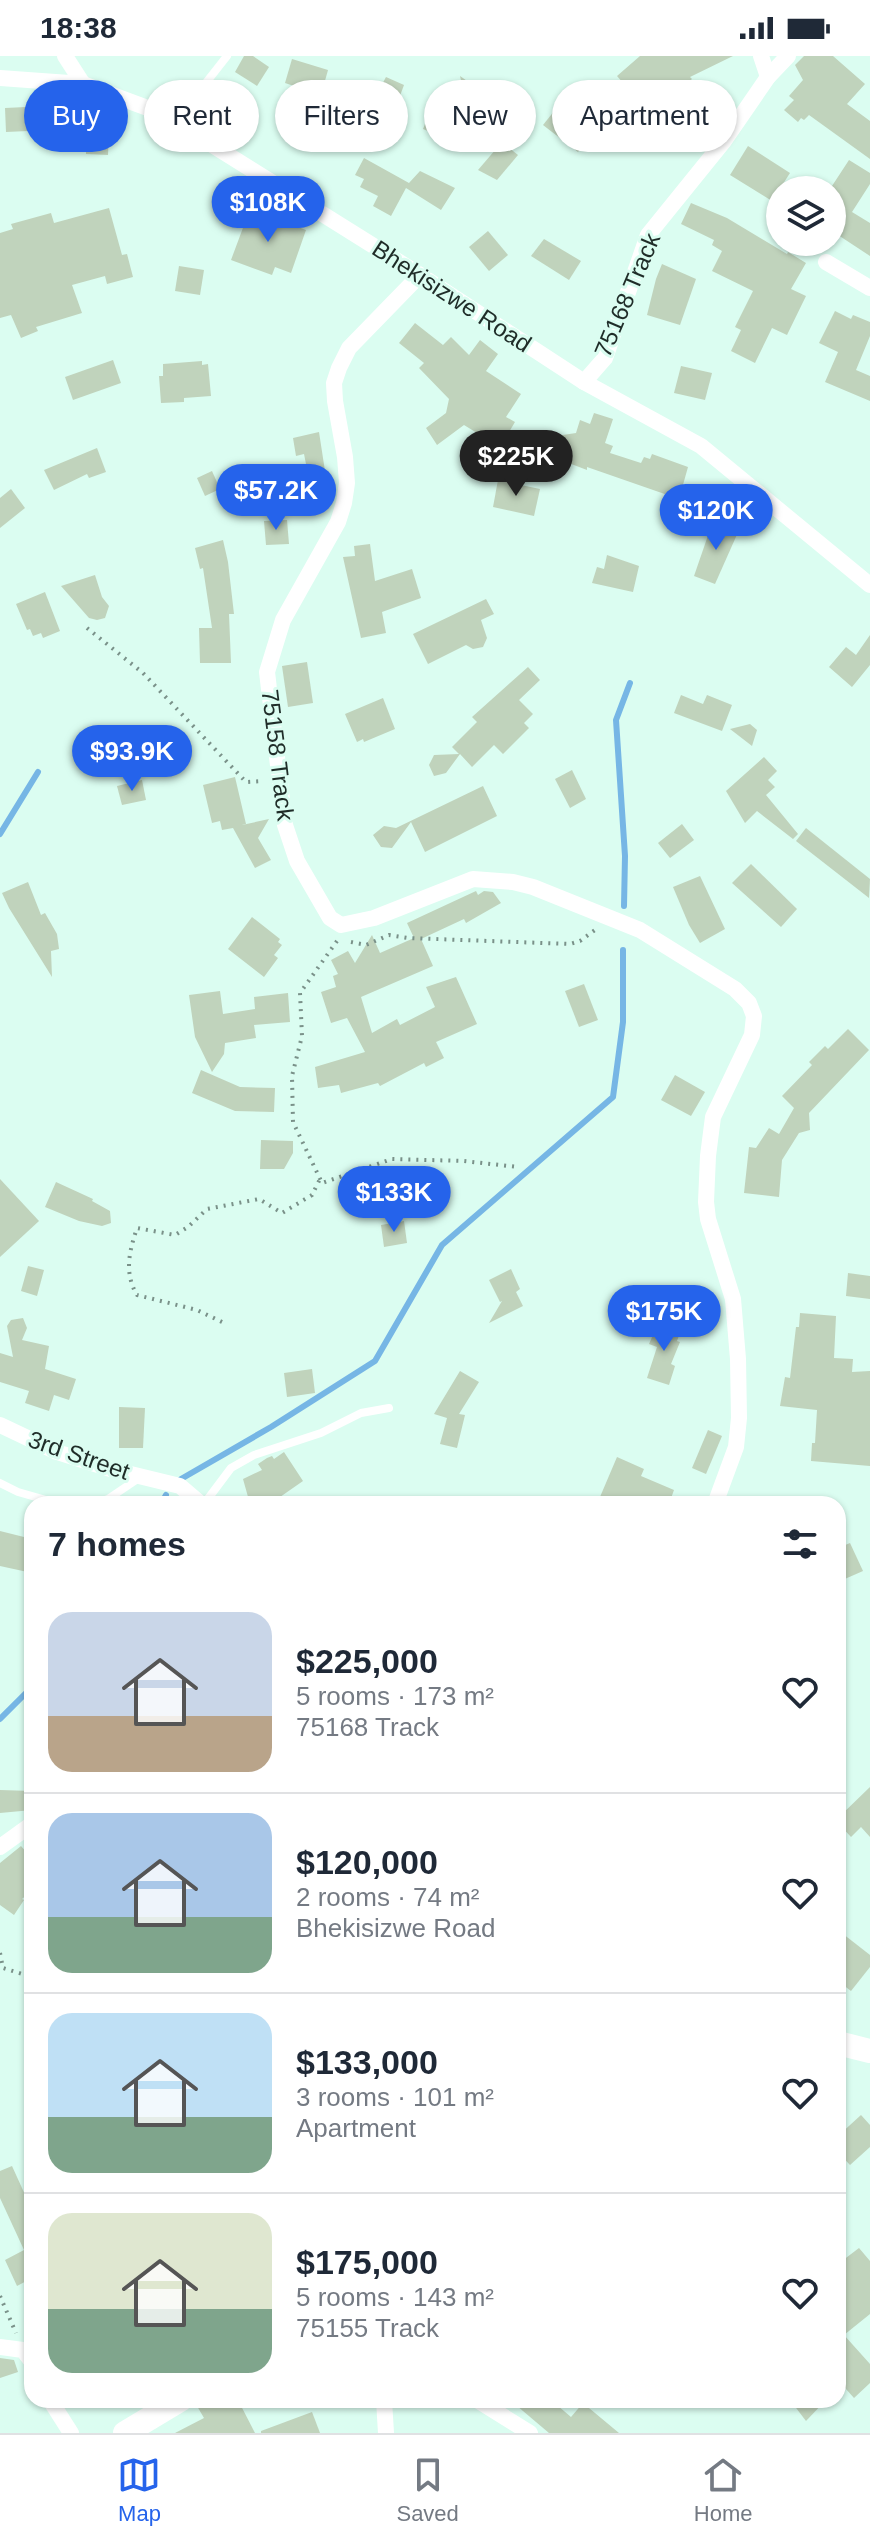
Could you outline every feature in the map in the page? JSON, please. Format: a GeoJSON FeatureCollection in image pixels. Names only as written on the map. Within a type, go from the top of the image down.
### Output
{"type":"FeatureCollection","features":[{"type":"Feature","properties":{"kind":"street"},"geometry":{"type":"LineString","coordinates":[[65,56],[80,80]]}},
{"type":"Feature","properties":{"kind":"street"},"geometry":{"type":"LineString","coordinates":[[761,56],[768,77]]}},
{"type":"Feature","properties":{"kind":"street","name":"75168 Track"},"geometry":{"type":"LineString","coordinates":[[584,382],[605,358],[648,235],[724,141],[768,77],[788,56]]}},
{"type":"Feature","properties":{"kind":"street","name":"Bhekisizwe Road"},"geometry":{"type":"LineString","coordinates":[[0,78],[28,80]]}},
{"type":"Feature","properties":{"kind":"street","name":"Bhekisizwe Road"},"geometry":{"type":"LineString","coordinates":[[223,152],[584,382],[701,446],[870,585]]}},
{"type":"Feature","properties":{"kind":"street"},"geometry":{"type":"LineString","coordinates":[[826,262],[870,288]]}},
{"type":"Feature","properties":{"kind":"street","name":"75158 Track"},"geometry":{"type":"LineString","coordinates":[[340,932],[297,861],[285,825],[267,672],[283,620],[338,522],[344,503],[347,483],[345,457],[334,383],[349,348],[420,275]]}},
{"type":"Feature","properties":{"kind":"street"},"geometry":{"type":"LineString","coordinates":[[340,932],[473,879],[496,879],[533,887],[640,930],[735,989],[749,1003],[754,1016],[752,1035],[713,1117],[708,1156],[707,1211],[733,1299],[738,1359],[736,1447],[719,1496]]}},
{"type":"Feature","properties":{"kind":"street","name":"3rd Street"},"geometry":{"type":"LineString","coordinates":[[0,1425],[57,1452],[180,1486],[192,1496]]}},
{"type":"Feature","properties":{"kind":"street"},"geometry":{"type":"LineString","coordinates":[[0,1847],[24,1830]]}},
{"type":"Feature","properties":{"kind":"street"},"geometry":{"type":"LineString","coordinates":[[846,2045],[870,2051]]}},
{"type":"Feature","properties":{"kind":"street"},"geometry":{"type":"LineString","coordinates":[[0,2347],[24,2350]]}},
{"type":"Feature","properties":{"kind":"street"},"geometry":{"type":"LineString","coordinates":[[55,2408],[71,2433]]}},
{"type":"Feature","properties":{"kind":"street"},"geometry":{"type":"LineString","coordinates":[[125,2433],[167,2408]]}},
{"type":"Feature","properties":{"kind":"street"},"geometry":{"type":"LineString","coordinates":[[384,2408],[386,2433]]}},
{"type":"Feature","properties":{"kind":"street"},"geometry":{"type":"LineString","coordinates":[[490,2408],[530,2433]]}},
{"type":"Feature","properties":{"kind":"lane"},"geometry":{"type":"LineString","coordinates":[[208,80],[227,56]]}},
{"type":"Feature","properties":{"kind":"lane"},"geometry":{"type":"LineString","coordinates":[[208,1496],[231,1468],[254,1455],[321,1433],[361,1413],[389,1408]]}},
{"type":"Feature","properties":{"kind":"lane"},"geometry":{"type":"LineString","coordinates":[[112,1496],[141,1477]]}},
{"type":"Feature","properties":{"kind":"lane"},"geometry":{"type":"LineString","coordinates":[[0,1483],[32,1496]]}},
{"type":"Feature","properties":{"kind":"path"},"geometry":{"type":"LineString","coordinates":[[87,628],[143,673],[246,782],[279,781]]}},
{"type":"Feature","properties":{"kind":"path"},"geometry":{"type":"LineString","coordinates":[[518,1167],[464,1161],[392,1159],[322,1183],[293,1122],[292,1076],[302,1036],[300,993],[340,932],[366,945],[389,935],[570,944],[580,941],[610,920]]}},
{"type":"Feature","properties":{"kind":"path"},"geometry":{"type":"LineString","coordinates":[[222,1322],[197,1310],[137,1295],[128,1279],[137,1228],[175,1235],[207,1209],[259,1199],[282,1213],[312,1195],[320,1179]]}},
{"type":"Feature","properties":{"kind":"path"},"geometry":{"type":"LineString","coordinates":[[0,1953],[3,1968],[24,1975]]}},
{"type":"Feature","properties":{"kind":"path"},"geometry":{"type":"LineString","coordinates":[[0,2296],[24,2342]]}},
{"type":"Feature","properties":{"kind":"building"},"geometry":{"type":"Polygon","coordinates":[[[244,56],[253,56],[269,67],[259,83],[259,80],[248,80],[235,72],[244,56]]]}},
{"type":"Feature","properties":{"kind":"building"},"geometry":{"type":"Polygon","coordinates":[[[640,56],[733,56],[690,77],[691,80],[620,80],[617,76],[640,56]]]}},
{"type":"Feature","properties":{"kind":"building"},"geometry":{"type":"Polygon","coordinates":[[[804,56],[833,56],[865,84],[847,104],[870,121],[870,159],[809,115],[798,122],[784,110],[794,100],[789,96],[803,80],[795,65],[804,56]]]}},
{"type":"Feature","properties":{"kind":"building"},"geometry":{"type":"Polygon","coordinates":[[[292,59],[328,70],[325,80],[286,80],[292,59]]]}},
{"type":"Feature","properties":{"kind":"building"},"geometry":{"type":"Polygon","coordinates":[[[24,107],[24,131],[6,132],[5,108],[24,107]]]}},
{"type":"Feature","properties":{"kind":"building"},"geometry":{"type":"Polygon","coordinates":[[[552,114],[552,132],[543,125],[552,114]]]}},
{"type":"Feature","properties":{"kind":"building"},"geometry":{"type":"Polygon","coordinates":[[[748,146],[790,173],[788,176],[766,176],[766,197],[730,175],[748,146]]]}},
{"type":"Feature","properties":{"kind":"building"},"geometry":{"type":"Polygon","coordinates":[[[86,152],[108,152],[108,155],[86,152]]]}},
{"type":"Feature","properties":{"kind":"building"},"geometry":{"type":"Polygon","coordinates":[[[493,152],[514,152],[518,155],[497,180],[478,170],[493,152]]]}},
{"type":"Feature","properties":{"kind":"building"},"geometry":{"type":"Polygon","coordinates":[[[364,158],[409,183],[420,171],[455,188],[441,210],[406,188],[391,216],[373,206],[378,196],[360,187],[364,179],[355,175],[364,158]]]}},
{"type":"Feature","properties":{"kind":"building"},"geometry":{"type":"Polygon","coordinates":[[[849,160],[870,173],[870,184],[852,212],[870,223],[870,256],[846,240],[846,176],[839,176],[849,160]]]}},
{"type":"Feature","properties":{"kind":"building"},"geometry":{"type":"Polygon","coordinates":[[[691,203],[727,218],[766,241],[766,256],[795,256],[806,263],[791,289],[806,296],[787,335],[772,328],[755,363],[731,351],[741,330],[735,327],[753,291],[712,271],[722,251],[712,245],[714,240],[681,224],[691,203]]]}},
{"type":"Feature","properties":{"kind":"building"},"geometry":{"type":"Polygon","coordinates":[[[109,208],[122,255],[127,254],[133,277],[107,284],[105,276],[72,285],[82,313],[36,327],[38,331],[21,338],[11,315],[0,318],[0,233],[13,229],[11,224],[51,213],[54,223],[109,208]]]}},
{"type":"Feature","properties":{"kind":"building"},"geometry":{"type":"Polygon","coordinates":[[[250,209],[306,230],[291,273],[275,267],[272,275],[231,260],[250,209]]]}},
{"type":"Feature","properties":{"kind":"building"},"geometry":{"type":"Polygon","coordinates":[[[488,231],[508,255],[489,271],[469,247],[488,231]]]}},
{"type":"Feature","properties":{"kind":"building"},"geometry":{"type":"Polygon","coordinates":[[[544,239],[581,261],[569,280],[531,256],[544,239]]]}},
{"type":"Feature","properties":{"kind":"building"},"geometry":{"type":"Polygon","coordinates":[[[662,264],[696,279],[680,325],[647,315],[662,264]]]}},
{"type":"Feature","properties":{"kind":"building"},"geometry":{"type":"Polygon","coordinates":[[[179,266],[204,270],[200,295],[175,291],[179,266]]]}},
{"type":"Feature","properties":{"kind":"building"},"geometry":{"type":"Polygon","coordinates":[[[835,311],[851,319],[853,315],[870,322],[870,336],[856,370],[870,376],[870,401],[825,382],[838,352],[819,343],[835,311]]]}},
{"type":"Feature","properties":{"kind":"building"},"geometry":{"type":"Polygon","coordinates":[[[415,323],[443,345],[451,337],[469,355],[480,340],[498,354],[486,371],[521,394],[506,417],[515,422],[500,447],[464,425],[437,445],[426,428],[446,413],[449,399],[419,368],[424,363],[399,343],[415,323]]]}},
{"type":"Feature","properties":{"kind":"building"},"geometry":{"type":"Polygon","coordinates":[[[113,360],[121,383],[73,400],[65,377],[113,360]]]}},
{"type":"Feature","properties":{"kind":"building"},"geometry":{"type":"Polygon","coordinates":[[[202,361],[202,365],[208,364],[211,396],[161,403],[159,376],[163,376],[163,364],[202,361]]]}},
{"type":"Feature","properties":{"kind":"building"},"geometry":{"type":"Polygon","coordinates":[[[681,366],[712,373],[705,400],[674,393],[681,366]]]}},
{"type":"Feature","properties":{"kind":"building"},"geometry":{"type":"Polygon","coordinates":[[[594,413],[613,419],[605,443],[613,446],[610,453],[641,463],[644,457],[650,459],[652,454],[688,467],[679,499],[566,462],[563,471],[547,476],[543,437],[552,442],[556,436],[576,433],[580,420],[590,424],[594,413]]]}},
{"type":"Feature","properties":{"kind":"building"},"geometry":{"type":"Polygon","coordinates":[[[319,432],[325,471],[308,474],[304,454],[296,456],[293,438],[319,432]]]}},
{"type":"Feature","properties":{"kind":"building"},"geometry":{"type":"Polygon","coordinates":[[[97,448],[106,472],[89,478],[87,474],[54,490],[44,470],[97,448]]]}},
{"type":"Feature","properties":{"kind":"building"},"geometry":{"type":"Polygon","coordinates":[[[212,471],[220,489],[205,496],[197,478],[212,471]]]}},
{"type":"Feature","properties":{"kind":"building"},"geometry":{"type":"Polygon","coordinates":[[[498,480],[540,489],[534,516],[493,507],[498,480]]]}},
{"type":"Feature","properties":{"kind":"building"},"geometry":{"type":"Polygon","coordinates":[[[11,489],[25,508],[0,528],[0,498],[11,489]]]}},
{"type":"Feature","properties":{"kind":"building"},"geometry":{"type":"Polygon","coordinates":[[[287,520],[289,544],[266,545],[264,521],[287,520]]]}},
{"type":"Feature","properties":{"kind":"building"},"geometry":{"type":"Polygon","coordinates":[[[713,521],[739,530],[715,584],[694,576],[713,521]]]}},
{"type":"Feature","properties":{"kind":"building"},"geometry":{"type":"Polygon","coordinates":[[[223,540],[234,614],[229,614],[231,663],[200,663],[199,628],[212,628],[203,568],[200,569],[195,548],[223,540]]]}},
{"type":"Feature","properties":{"kind":"building"},"geometry":{"type":"Polygon","coordinates":[[[370,544],[375,581],[412,569],[421,598],[382,612],[386,633],[361,638],[343,557],[355,556],[354,546],[370,544]]]}},
{"type":"Feature","properties":{"kind":"building"},"geometry":{"type":"Polygon","coordinates":[[[607,555],[639,566],[633,592],[592,583],[597,567],[604,569],[607,555]]]}},
{"type":"Feature","properties":{"kind":"building"},"geometry":{"type":"Polygon","coordinates":[[[95,575],[102,597],[109,606],[105,618],[97,620],[89,618],[61,586],[95,575]]]}},
{"type":"Feature","properties":{"kind":"building"},"geometry":{"type":"Polygon","coordinates":[[[45,592],[60,631],[43,638],[41,633],[33,636],[30,629],[27,630],[16,604],[45,592]]]}},
{"type":"Feature","properties":{"kind":"building"},"geometry":{"type":"Polygon","coordinates":[[[486,599],[494,614],[481,620],[487,638],[483,647],[473,649],[466,645],[428,664],[413,634],[486,599]]]}},
{"type":"Feature","properties":{"kind":"building"},"geometry":{"type":"Polygon","coordinates":[[[870,635],[870,665],[852,687],[829,667],[846,647],[856,655],[870,635]]]}},
{"type":"Feature","properties":{"kind":"building"},"geometry":{"type":"Polygon","coordinates":[[[307,662],[313,703],[288,707],[282,666],[307,662]]]}},
{"type":"Feature","properties":{"kind":"building"},"geometry":{"type":"Polygon","coordinates":[[[528,667],[540,680],[519,700],[533,714],[524,723],[529,728],[503,754],[494,745],[472,767],[460,754],[446,773],[434,776],[429,765],[434,755],[459,754],[452,747],[477,722],[472,717],[528,667]]]}},
{"type":"Feature","properties":{"kind":"building"},"geometry":{"type":"Polygon","coordinates":[[[681,695],[703,704],[707,695],[732,705],[722,731],[674,713],[681,695]]]}},
{"type":"Feature","properties":{"kind":"building"},"geometry":{"type":"Polygon","coordinates":[[[383,698],[395,729],[357,742],[345,714],[383,698]]]}},
{"type":"Feature","properties":{"kind":"building"},"geometry":{"type":"Polygon","coordinates":[[[750,724],[757,730],[752,746],[730,729],[750,724]]]}},
{"type":"Feature","properties":{"kind":"building"},"geometry":{"type":"Polygon","coordinates":[[[168,727],[174,747],[149,755],[144,734],[168,727]]]}},
{"type":"Feature","properties":{"kind":"building"},"geometry":{"type":"Polygon","coordinates":[[[764,757],[777,771],[768,780],[775,787],[766,795],[798,834],[793,839],[757,811],[745,823],[726,791],[764,757]]]}},
{"type":"Feature","properties":{"kind":"building"},"geometry":{"type":"Polygon","coordinates":[[[572,770],[586,799],[570,808],[555,779],[572,770]]]}},
{"type":"Feature","properties":{"kind":"building"},"geometry":{"type":"Polygon","coordinates":[[[235,777],[246,824],[242,825],[269,819],[258,838],[271,860],[255,868],[233,828],[222,830],[220,821],[212,823],[203,785],[235,777]]]}},
{"type":"Feature","properties":{"kind":"building"},"geometry":{"type":"Polygon","coordinates":[[[142,780],[146,800],[122,805],[117,786],[142,780]]]}},
{"type":"Feature","properties":{"kind":"building"},"geometry":{"type":"Polygon","coordinates":[[[483,786],[497,816],[425,852],[411,822],[392,848],[381,847],[373,835],[384,826],[396,828],[483,786]]]}},
{"type":"Feature","properties":{"kind":"building"},"geometry":{"type":"Polygon","coordinates":[[[682,824],[694,840],[670,858],[658,843],[682,824]]]}},
{"type":"Feature","properties":{"kind":"building"},"geometry":{"type":"Polygon","coordinates":[[[806,828],[870,879],[869,898],[796,841],[806,828]]]}},
{"type":"Feature","properties":{"kind":"building"},"geometry":{"type":"Polygon","coordinates":[[[751,864],[797,909],[781,927],[732,883],[751,864]]]}},
{"type":"Feature","properties":{"kind":"building"},"geometry":{"type":"Polygon","coordinates":[[[700,876],[725,929],[700,943],[673,887],[700,876]]]}},
{"type":"Feature","properties":{"kind":"building"},"geometry":{"type":"Polygon","coordinates":[[[28,882],[41,915],[45,913],[57,934],[59,949],[51,951],[52,977],[2,893],[28,882]]]}},
{"type":"Feature","properties":{"kind":"building"},"geometry":{"type":"Polygon","coordinates":[[[476,891],[478,895],[484,891],[493,892],[501,903],[466,923],[464,919],[421,939],[433,966],[361,997],[372,1033],[397,1019],[400,1025],[435,1007],[426,987],[456,977],[477,1024],[436,1042],[444,1058],[426,1067],[424,1063],[380,1086],[378,1083],[341,1093],[339,1085],[318,1088],[315,1067],[365,1052],[347,1018],[331,1023],[321,992],[336,987],[333,976],[338,974],[331,960],[348,951],[355,963],[372,935],[380,953],[414,938],[407,923],[476,891]]]}},
{"type":"Feature","properties":{"kind":"building"},"geometry":{"type":"Polygon","coordinates":[[[252,917],[280,939],[278,942],[282,945],[274,955],[278,958],[264,977],[228,949],[252,917]]]}},
{"type":"Feature","properties":{"kind":"building"},"geometry":{"type":"Polygon","coordinates":[[[584,984],[598,1020],[579,1027],[565,991],[584,984]]]}},
{"type":"Feature","properties":{"kind":"building"},"geometry":{"type":"Polygon","coordinates":[[[220,991],[223,1014],[255,1009],[254,997],[288,993],[290,1022],[254,1025],[256,1038],[225,1043],[224,1054],[212,1072],[195,1037],[189,995],[220,991]]]}},
{"type":"Feature","properties":{"kind":"building"},"geometry":{"type":"Polygon","coordinates":[[[848,1029],[869,1050],[809,1113],[810,1130],[799,1133],[782,1160],[779,1197],[744,1193],[749,1147],[756,1148],[769,1128],[779,1134],[794,1108],[782,1096],[812,1065],[809,1062],[848,1029]]]}},
{"type":"Feature","properties":{"kind":"building"},"geometry":{"type":"Polygon","coordinates":[[[201,1070],[240,1087],[275,1088],[274,1112],[235,1111],[192,1093],[201,1070]]]}},
{"type":"Feature","properties":{"kind":"building"},"geometry":{"type":"Polygon","coordinates":[[[675,1075],[705,1092],[691,1116],[661,1100],[675,1075]]]}},
{"type":"Feature","properties":{"kind":"building"},"geometry":{"type":"Polygon","coordinates":[[[261,1140],[293,1141],[293,1153],[284,1169],[260,1169],[261,1140]]]}},
{"type":"Feature","properties":{"kind":"building"},"geometry":{"type":"Polygon","coordinates":[[[0,1179],[39,1221],[0,1257],[0,1179]]]}},
{"type":"Feature","properties":{"kind":"building"},"geometry":{"type":"Polygon","coordinates":[[[56,1182],[93,1199],[110,1211],[111,1223],[102,1226],[79,1221],[45,1207],[56,1182]]]}},
{"type":"Feature","properties":{"kind":"building"},"geometry":{"type":"Polygon","coordinates":[[[404,1221],[407,1243],[384,1247],[381,1225],[404,1221]]]}},
{"type":"Feature","properties":{"kind":"building"},"geometry":{"type":"Polygon","coordinates":[[[28,1266],[44,1270],[37,1296],[21,1291],[28,1266]]]}},
{"type":"Feature","properties":{"kind":"building"},"geometry":{"type":"Polygon","coordinates":[[[511,1269],[523,1306],[489,1323],[502,1301],[489,1280],[511,1269]]]}},
{"type":"Feature","properties":{"kind":"building"},"geometry":{"type":"Polygon","coordinates":[[[848,1273],[870,1276],[870,1299],[846,1296],[848,1273]]]}},
{"type":"Feature","properties":{"kind":"building"},"geometry":{"type":"Polygon","coordinates":[[[800,1313],[836,1316],[834,1358],[853,1359],[852,1372],[870,1371],[870,1466],[811,1461],[817,1410],[780,1406],[785,1377],[790,1378],[800,1313]]]}},
{"type":"Feature","properties":{"kind":"building"},"geometry":{"type":"Polygon","coordinates":[[[23,1318],[27,1328],[22,1340],[49,1346],[45,1369],[76,1379],[69,1400],[54,1395],[49,1411],[25,1403],[29,1391],[0,1382],[0,1353],[13,1357],[7,1326],[11,1320],[23,1318]]]}},
{"type":"Feature","properties":{"kind":"building"},"geometry":{"type":"Polygon","coordinates":[[[659,1321],[681,1330],[677,1341],[680,1342],[671,1364],[675,1366],[669,1385],[647,1378],[657,1347],[649,1344],[659,1321]]]}},
{"type":"Feature","properties":{"kind":"building"},"geometry":{"type":"Polygon","coordinates":[[[312,1369],[315,1393],[287,1397],[284,1373],[312,1369]]]}},
{"type":"Feature","properties":{"kind":"building"},"geometry":{"type":"Polygon","coordinates":[[[460,1371],[479,1382],[459,1414],[465,1415],[457,1448],[440,1444],[447,1418],[434,1414],[460,1371]]]}},
{"type":"Feature","properties":{"kind":"building"},"geometry":{"type":"Polygon","coordinates":[[[119,1407],[145,1408],[143,1448],[119,1448],[119,1407]]]}},
{"type":"Feature","properties":{"kind":"building"},"geometry":{"type":"Polygon","coordinates":[[[708,1430],[722,1436],[706,1474],[692,1468],[708,1430]]]}},
{"type":"Feature","properties":{"kind":"building"},"geometry":{"type":"Polygon","coordinates":[[[284,1452],[303,1481],[281,1496],[248,1496],[243,1479],[262,1470],[258,1464],[267,1458],[272,1456],[274,1459],[284,1452]]]}},
{"type":"Feature","properties":{"kind":"building"},"geometry":{"type":"Polygon","coordinates":[[[617,1457],[644,1469],[641,1476],[674,1490],[672,1496],[600,1496],[617,1457]]]}},
{"type":"Feature","properties":{"kind":"building"},"geometry":{"type":"Polygon","coordinates":[[[0,1531],[24,1537],[24,1571],[0,1566],[0,1531]]]}},
{"type":"Feature","properties":{"kind":"building"},"geometry":{"type":"Polygon","coordinates":[[[850,1543],[863,1571],[846,1578],[846,1545],[850,1543]]]}},
{"type":"Feature","properties":{"kind":"building"},"geometry":{"type":"Polygon","coordinates":[[[870,1787],[870,1837],[861,1827],[851,1837],[846,1832],[846,1810],[870,1787]]]}},
{"type":"Feature","properties":{"kind":"building"},"geometry":{"type":"Polygon","coordinates":[[[0,1790],[24,1791],[24,1811],[0,1813],[0,1790]]]}},
{"type":"Feature","properties":{"kind":"building"},"geometry":{"type":"Polygon","coordinates":[[[21,1846],[24,1850],[24,1900],[14,1915],[0,1905],[0,1863],[21,1846]]]}},
{"type":"Feature","properties":{"kind":"building"},"geometry":{"type":"Polygon","coordinates":[[[846,1936],[870,1955],[870,1967],[851,1991],[846,1987],[846,1936]]]}},
{"type":"Feature","properties":{"kind":"building"},"geometry":{"type":"Polygon","coordinates":[[[861,2115],[870,2125],[870,2147],[850,2165],[846,2161],[846,2129],[861,2115]]]}},
{"type":"Feature","properties":{"kind":"building"},"geometry":{"type":"Polygon","coordinates":[[[12,2166],[24,2192],[24,2250],[0,2198],[0,2171],[12,2166]]]}},
{"type":"Feature","properties":{"kind":"building"},"geometry":{"type":"Polygon","coordinates":[[[859,2248],[870,2261],[870,2314],[846,2333],[846,2258],[859,2248]]]}},
{"type":"Feature","properties":{"kind":"building"},"geometry":{"type":"Polygon","coordinates":[[[24,2250],[24,2282],[17,2286],[5,2260],[24,2250]]]}},
{"type":"Feature","properties":{"kind":"building"},"geometry":{"type":"Polygon","coordinates":[[[846,2337],[870,2364],[870,2383],[854,2398],[846,2389],[846,2337]]]}},
{"type":"Feature","properties":{"kind":"building"},"geometry":{"type":"Polygon","coordinates":[[[0,2358],[14,2360],[18,2372],[0,2378],[0,2358]]]}},
{"type":"Feature","properties":{"kind":"building"},"geometry":{"type":"Polygon","coordinates":[[[198,2408],[242,2408],[255,2433],[175,2433],[204,2418],[198,2408]]]}},
{"type":"Feature","properties":{"kind":"building"},"geometry":{"type":"Polygon","coordinates":[[[519,2408],[560,2408],[571,2417],[579,2408],[589,2408],[619,2433],[549,2433],[519,2408]]]}},
{"type":"Feature","properties":{"kind":"building"},"geometry":{"type":"Polygon","coordinates":[[[796,2408],[818,2408],[806,2421],[796,2408]]]}},
{"type":"Feature","properties":{"kind":"building"},"geometry":{"type":"Polygon","coordinates":[[[312,2412],[320,2433],[261,2433],[261,2431],[312,2412]]]}},
{"type":"Feature","properties":{"kind":"waterway"},"geometry":{"type":"LineString","coordinates":[[624,906],[625,856],[616,720],[630,683]]}},
{"type":"Feature","properties":{"kind":"waterway"},"geometry":{"type":"LineString","coordinates":[[0,834],[38,772]]}},
{"type":"Feature","properties":{"kind":"waterway"},"geometry":{"type":"LineString","coordinates":[[181,1479],[375,1361],[442,1245],[613,1097],[623,1022],[623,950]]}},
{"type":"Feature","properties":{"kind":"waterway"},"geometry":{"type":"LineString","coordinates":[[0,1719],[24,1695]]}}]}
